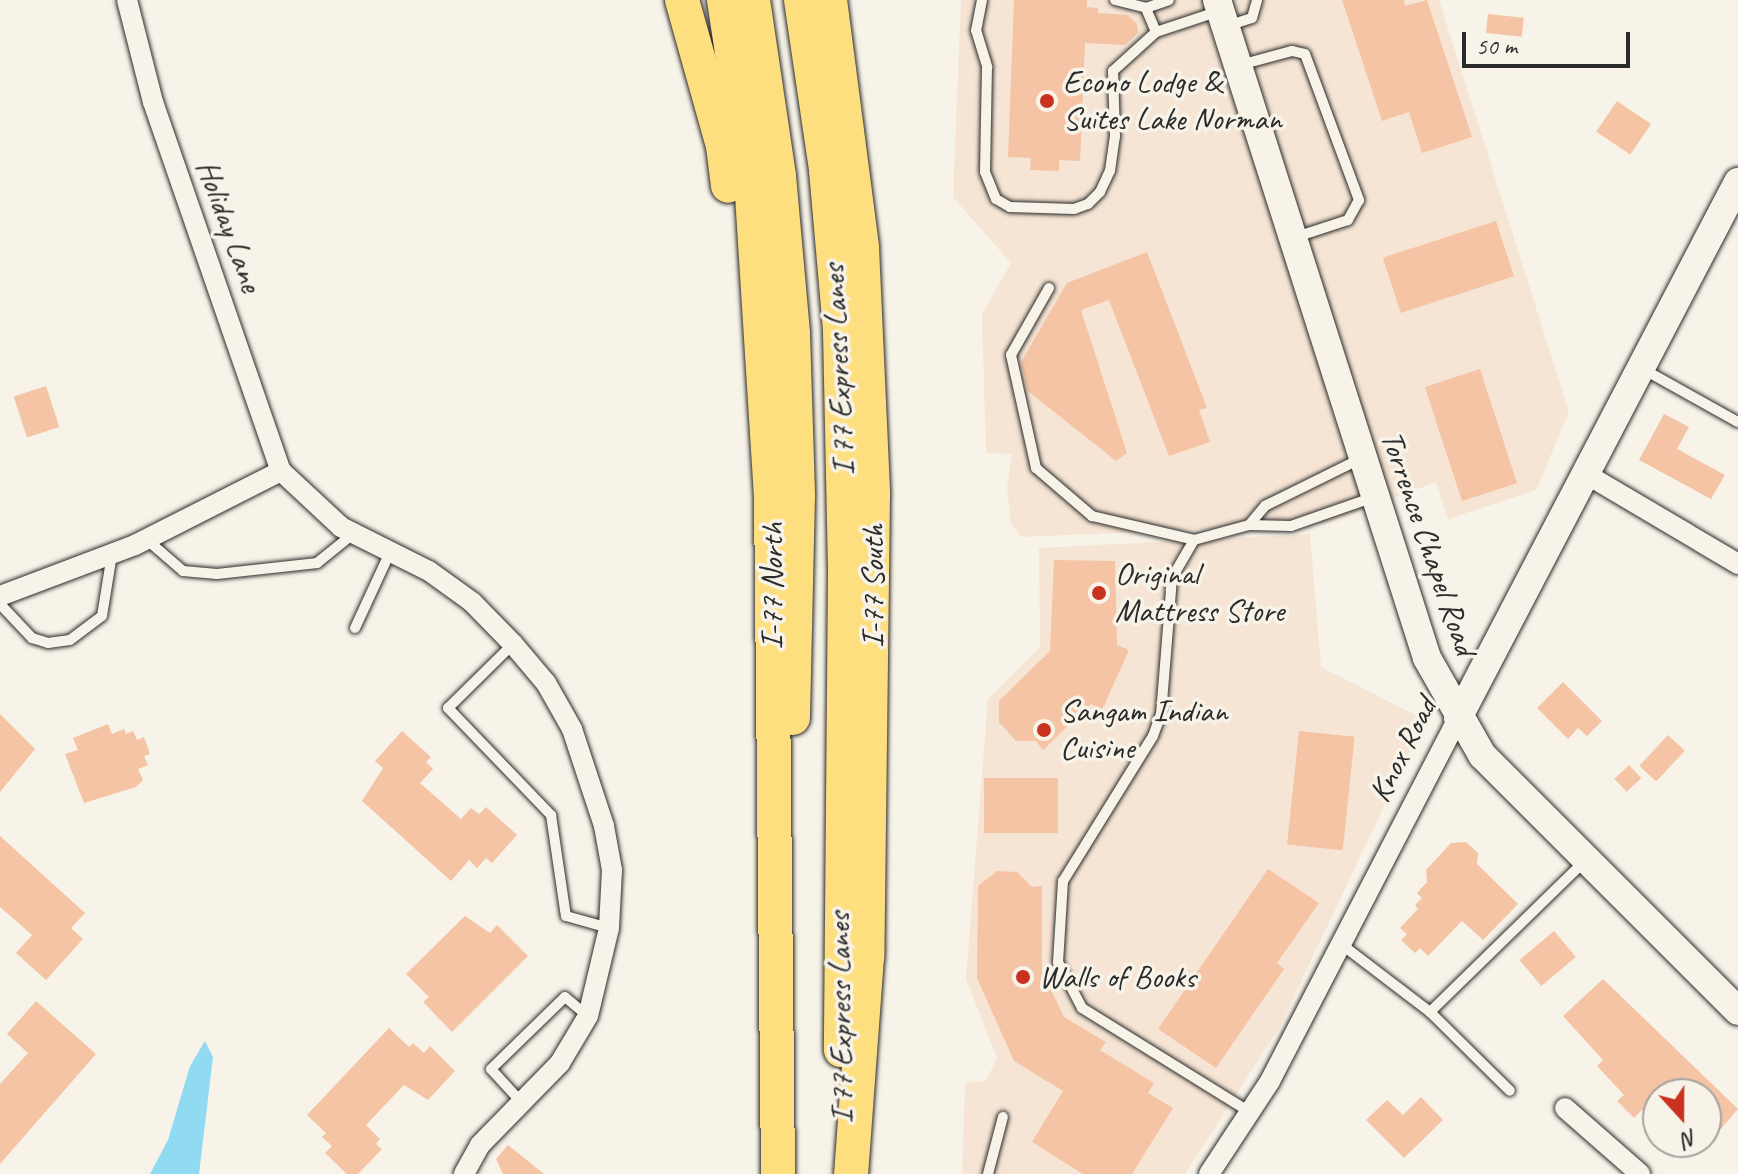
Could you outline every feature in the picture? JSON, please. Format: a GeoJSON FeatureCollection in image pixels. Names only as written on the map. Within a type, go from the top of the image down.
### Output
{"type":"FeatureCollection","features":[{"type":"Feature","properties":{"kind":"highway"},"geometry":{"type":"LineString","coordinates":[[682,0],[723,146],[734,227],[762,317]]}},
{"type":"Feature","properties":{"kind":"highway","name":"I-77 North"},"geometry":{"type":"LineString","coordinates":[[724,0],[751,179],[771,495],[779,942],[778,1174]]}},
{"type":"Feature","properties":{"kind":"highway","name":"I 77 Express Lanes"},"geometry":{"type":"LineString","coordinates":[[753,0],[781,191],[796,428],[797,657],[779,942]]}},
{"type":"Feature","properties":{"kind":"highway","name":"I 77 Express Lanes"},"geometry":{"type":"LineString","coordinates":[[801,0],[826,170],[841,372],[845,589],[838,956],[844,1174]]}},
{"type":"Feature","properties":{"kind":"highway","name":"I-77 South"},"geometry":{"type":"LineString","coordinates":[[830,0],[854,167],[868,330],[873,576],[867,957],[851,1174]]}},
{"type":"Feature","properties":{"kind":"highway"},"geometry":{"type":"LineString","coordinates":[[846,0],[854,167]]}},
{"type":"Feature","properties":{"kind":"street","name":"Holiday Lane"},"geometry":{"type":"LineString","coordinates":[[127,0],[153,102],[281,471]]}},
{"type":"Feature","properties":{"kind":"street","name":"Torrence Chapel Road"},"geometry":{"type":"LineString","coordinates":[[1220,13],[1376,496],[1418,637],[1458,718],[1482,755],[1738,1011]]}},
{"type":"Feature","properties":{"kind":"street","name":"Knox Road"},"geometry":{"type":"LineString","coordinates":[[1209,1174],[1248,1111],[1341,944],[1738,182]]}},
{"type":"Feature","properties":{"kind":"street"},"geometry":{"type":"LineString","coordinates":[[0,596],[146,539],[281,471],[316,508],[354,533],[391,550],[472,602],[546,683],[572,729],[591,780],[612,870],[609,928],[588,1016],[560,1063],[480,1145],[464,1174]]}},
{"type":"Feature","properties":{"kind":"street"},"geometry":{"type":"LineString","coordinates":[[1586,474],[1738,564]]}},
{"type":"Feature","properties":{"kind":"street"},"geometry":{"type":"LineString","coordinates":[[1565,1108],[1640,1174]]}},
{"type":"Feature","properties":{"kind":"lane"},"geometry":{"type":"LineString","coordinates":[[982,0],[976,30],[987,67],[985,172],[996,199],[1010,207],[1074,209],[1100,192],[1110,171],[1115,137],[1113,71],[1156,32],[1220,13],[1252,18],[1257,0]]}},
{"type":"Feature","properties":{"kind":"lane"},"geometry":{"type":"LineString","coordinates":[[1115,0],[1146,8],[1169,0]]}},
{"type":"Feature","properties":{"kind":"lane"},"geometry":{"type":"LineString","coordinates":[[1146,8],[1156,32]]}},
{"type":"Feature","properties":{"kind":"lane"},"geometry":{"type":"LineString","coordinates":[[1237,65],[1292,51],[1305,54],[1359,200],[1348,220],[1292,239]]}},
{"type":"Feature","properties":{"kind":"lane"},"geometry":{"type":"LineString","coordinates":[[1049,288],[1011,355],[1036,468],[1092,516],[1194,540],[1249,525],[1291,526],[1376,496]]}},
{"type":"Feature","properties":{"kind":"lane"},"geometry":{"type":"LineString","coordinates":[[1641,368],[1738,422]]}},
{"type":"Feature","properties":{"kind":"lane"},"geometry":{"type":"LineString","coordinates":[[1249,525],[1265,506],[1363,457]]}},
{"type":"Feature","properties":{"kind":"lane"},"geometry":{"type":"LineString","coordinates":[[146,539],[183,571],[217,574],[317,563],[354,533]]}},
{"type":"Feature","properties":{"kind":"lane"},"geometry":{"type":"LineString","coordinates":[[1194,540],[1172,578],[1161,714],[1153,736],[1063,881],[1058,962],[1082,1008],[1248,1111]]}},
{"type":"Feature","properties":{"kind":"lane"},"geometry":{"type":"LineString","coordinates":[[355,628],[391,550]]}},
{"type":"Feature","properties":{"kind":"lane"},"geometry":{"type":"LineString","coordinates":[[0,604],[32,638],[48,643],[70,640],[102,616],[112,554]]}},
{"type":"Feature","properties":{"kind":"lane"},"geometry":{"type":"LineString","coordinates":[[513,644],[448,708],[551,815],[566,916],[609,928]]}},
{"type":"Feature","properties":{"kind":"lane"},"geometry":{"type":"LineString","coordinates":[[1430,1012],[1585,861]]}},
{"type":"Feature","properties":{"kind":"lane"},"geometry":{"type":"LineString","coordinates":[[1341,944],[1430,1012],[1510,1091]]}},
{"type":"Feature","properties":{"kind":"lane"},"geometry":{"type":"LineString","coordinates":[[523,1104],[491,1069],[565,997],[588,1016]]}},
{"type":"Feature","properties":{"kind":"lane"},"geometry":{"type":"LineString","coordinates":[[988,1174],[1003,1117]]}},
{"type":"Feature","properties":{"kind":"shaded area"},"geometry":{"type":"Polygon","coordinates":[[[961,0],[1439,0],[1569,412],[1536,490],[1448,519],[1436,482],[1325,524],[1021,537],[1011,524],[1007,487],[1012,454],[986,453],[982,314],[1011,263],[953,197],[961,0]]]}},
{"type":"Feature","properties":{"kind":"shaded area"},"geometry":{"type":"Polygon","coordinates":[[[1310,534],[1321,667],[1425,720],[1279,1028],[1185,1174],[962,1174],[965,1083],[986,1081],[997,1058],[966,979],[988,699],[1040,647],[1039,548],[1310,534]]]}},
{"type":"Feature","properties":{"kind":"water"},"geometry":{"type":"Polygon","coordinates":[[[205,1041],[213,1057],[199,1174],[150,1174],[168,1140],[190,1066],[205,1041]]]}},
{"type":"Feature","properties":{"kind":"building","name":"Econo Lodge & Suites Lake Norman"},"geometry":{"type":"Polygon","coordinates":[[[1014,0],[1087,0],[1087,7],[1098,8],[1098,13],[1128,15],[1137,24],[1138,33],[1125,45],[1085,43],[1080,161],[1059,160],[1059,171],[1030,170],[1031,158],[1008,157],[1014,0]]]}},
{"type":"Feature","properties":{"kind":"building"},"geometry":{"type":"Polygon","coordinates":[[[1342,0],[1404,0],[1405,6],[1427,0],[1472,137],[1422,153],[1409,112],[1382,121],[1342,0]]]}},
{"type":"Feature","properties":{"kind":"building"},"geometry":{"type":"Polygon","coordinates":[[[1488,14],[1524,18],[1522,37],[1486,33],[1488,14]]]}},
{"type":"Feature","properties":{"kind":"building"},"geometry":{"type":"Polygon","coordinates":[[[1617,101],[1651,124],[1630,155],[1596,132],[1617,101]]]}},
{"type":"Feature","properties":{"kind":"building"},"geometry":{"type":"Polygon","coordinates":[[[1496,221],[1514,276],[1401,313],[1383,258],[1496,221]]]}},
{"type":"Feature","properties":{"kind":"building"},"geometry":{"type":"Polygon","coordinates":[[[1147,252],[1207,408],[1199,410],[1210,442],[1169,456],[1109,300],[1081,310],[1127,453],[1116,461],[1028,391],[1021,362],[1067,283],[1147,252]]]}},
{"type":"Feature","properties":{"kind":"building"},"geometry":{"type":"Polygon","coordinates":[[[1480,369],[1517,483],[1462,501],[1425,387],[1480,369]]]}},
{"type":"Feature","properties":{"kind":"building"},"geometry":{"type":"Polygon","coordinates":[[[46,386],[59,427],[27,437],[14,397],[46,386]]]}},
{"type":"Feature","properties":{"kind":"building"},"geometry":{"type":"Polygon","coordinates":[[[1664,414],[1689,427],[1677,449],[1725,475],[1711,499],[1639,460],[1664,414]]]}},
{"type":"Feature","properties":{"kind":"building"},"geometry":{"type":"Polygon","coordinates":[[[1054,560],[1115,561],[1117,645],[1129,650],[1102,710],[1091,704],[1043,750],[1036,741],[1016,741],[999,722],[999,701],[1050,651],[1054,560]]]}},
{"type":"Feature","properties":{"kind":"building"},"geometry":{"type":"Polygon","coordinates":[[[1563,682],[1602,721],[1587,736],[1578,728],[1568,739],[1537,708],[1563,682]]]}},
{"type":"Feature","properties":{"kind":"building"},"geometry":{"type":"Polygon","coordinates":[[[0,714],[35,749],[0,792],[0,714]]]}},
{"type":"Feature","properties":{"kind":"building"},"geometry":{"type":"Polygon","coordinates":[[[108,724],[112,734],[124,729],[126,734],[133,731],[137,740],[144,737],[150,754],[144,756],[148,765],[138,769],[143,780],[136,787],[84,803],[65,754],[78,750],[73,738],[108,724]]]}},
{"type":"Feature","properties":{"kind":"building"},"geometry":{"type":"Polygon","coordinates":[[[402,731],[431,757],[426,762],[433,769],[420,783],[461,819],[471,808],[479,814],[486,807],[517,835],[492,863],[486,858],[477,868],[469,860],[451,881],[362,801],[383,768],[375,761],[402,731]]]}},
{"type":"Feature","properties":{"kind":"building"},"geometry":{"type":"Polygon","coordinates":[[[1299,731],[1355,737],[1343,850],[1287,844],[1299,731]]]}},
{"type":"Feature","properties":{"kind":"building"},"geometry":{"type":"Polygon","coordinates":[[[1668,735],[1685,751],[1656,781],[1639,766],[1668,735]]]}},
{"type":"Feature","properties":{"kind":"building"},"geometry":{"type":"Polygon","coordinates":[[[1629,765],[1641,778],[1627,792],[1614,779],[1629,765]]]}},
{"type":"Feature","properties":{"kind":"building"},"geometry":{"type":"Polygon","coordinates":[[[984,778],[1058,778],[1058,833],[984,833],[984,778]]]}},
{"type":"Feature","properties":{"kind":"building"},"geometry":{"type":"Polygon","coordinates":[[[0,836],[85,913],[71,928],[83,939],[46,980],[16,953],[32,935],[0,907],[0,836]]]}},
{"type":"Feature","properties":{"kind":"building"},"geometry":{"type":"Polygon","coordinates":[[[1466,842],[1478,853],[1477,864],[1518,904],[1483,940],[1462,921],[1428,956],[1420,948],[1415,953],[1401,940],[1407,934],[1400,928],[1418,909],[1415,905],[1422,898],[1417,893],[1427,882],[1426,870],[1451,843],[1466,842]]]}},
{"type":"Feature","properties":{"kind":"building"},"geometry":{"type":"Polygon","coordinates":[[[1268,869],[1319,903],[1277,963],[1284,969],[1216,1068],[1158,1029],[1268,869]]]}},
{"type":"Feature","properties":{"kind":"building"},"geometry":{"type":"Polygon","coordinates":[[[997,871],[1017,872],[1032,887],[1042,886],[1042,971],[1064,1017],[1106,1042],[1100,1050],[1154,1083],[1148,1093],[1173,1108],[1132,1174],[1083,1174],[1032,1142],[1063,1091],[1014,1061],[977,978],[978,886],[997,871]]]}},
{"type":"Feature","properties":{"kind":"building"},"geometry":{"type":"Polygon","coordinates":[[[465,916],[490,933],[497,925],[528,956],[452,1032],[423,1002],[429,997],[406,974],[465,916]]]}},
{"type":"Feature","properties":{"kind":"building"},"geometry":{"type":"Polygon","coordinates":[[[1554,931],[1576,957],[1541,986],[1520,960],[1554,931]]]}},
{"type":"Feature","properties":{"kind":"building"},"geometry":{"type":"Polygon","coordinates":[[[1603,979],[1706,1078],[1642,1078],[1642,1110],[1634,1118],[1617,1101],[1624,1095],[1597,1066],[1603,1060],[1563,1016],[1603,979]]]}},
{"type":"Feature","properties":{"kind":"building"},"geometry":{"type":"Polygon","coordinates":[[[36,1001],[96,1054],[0,1164],[0,1084],[28,1053],[7,1034],[36,1001]]]}},
{"type":"Feature","properties":{"kind":"building"},"geometry":{"type":"Polygon","coordinates":[[[389,1028],[409,1047],[413,1043],[424,1053],[430,1046],[455,1071],[428,1100],[404,1085],[366,1125],[380,1139],[376,1144],[382,1149],[358,1174],[347,1174],[325,1153],[332,1146],[322,1137],[326,1133],[307,1115],[389,1028]]]}},
{"type":"Feature","properties":{"kind":"building"},"geometry":{"type":"Polygon","coordinates":[[[1722,1094],[1738,1109],[1722,1128],[1722,1094]]]}},
{"type":"Feature","properties":{"kind":"building"},"geometry":{"type":"Polygon","coordinates":[[[1421,1097],[1443,1120],[1404,1158],[1366,1120],[1387,1100],[1403,1115],[1421,1097]]]}},
{"type":"Feature","properties":{"kind":"building"},"geometry":{"type":"Polygon","coordinates":[[[508,1145],[544,1174],[503,1174],[496,1159],[508,1145]]]}},
{"type":"Feature","properties":{"kind":"place","name":"Econo Lodge & Suites Lake Norman"},"geometry":{"type":"Point","coordinates":[1047,101]}},
{"type":"Feature","properties":{"kind":"place","name":"Original Mattress Store"},"geometry":{"type":"Point","coordinates":[1099,593]}},
{"type":"Feature","properties":{"kind":"place","name":"Sangam Indian Cuisine"},"geometry":{"type":"Point","coordinates":[1044,730]}},
{"type":"Feature","properties":{"kind":"place","name":"Walls of Books"},"geometry":{"type":"Point","coordinates":[1023,977]}}]}
